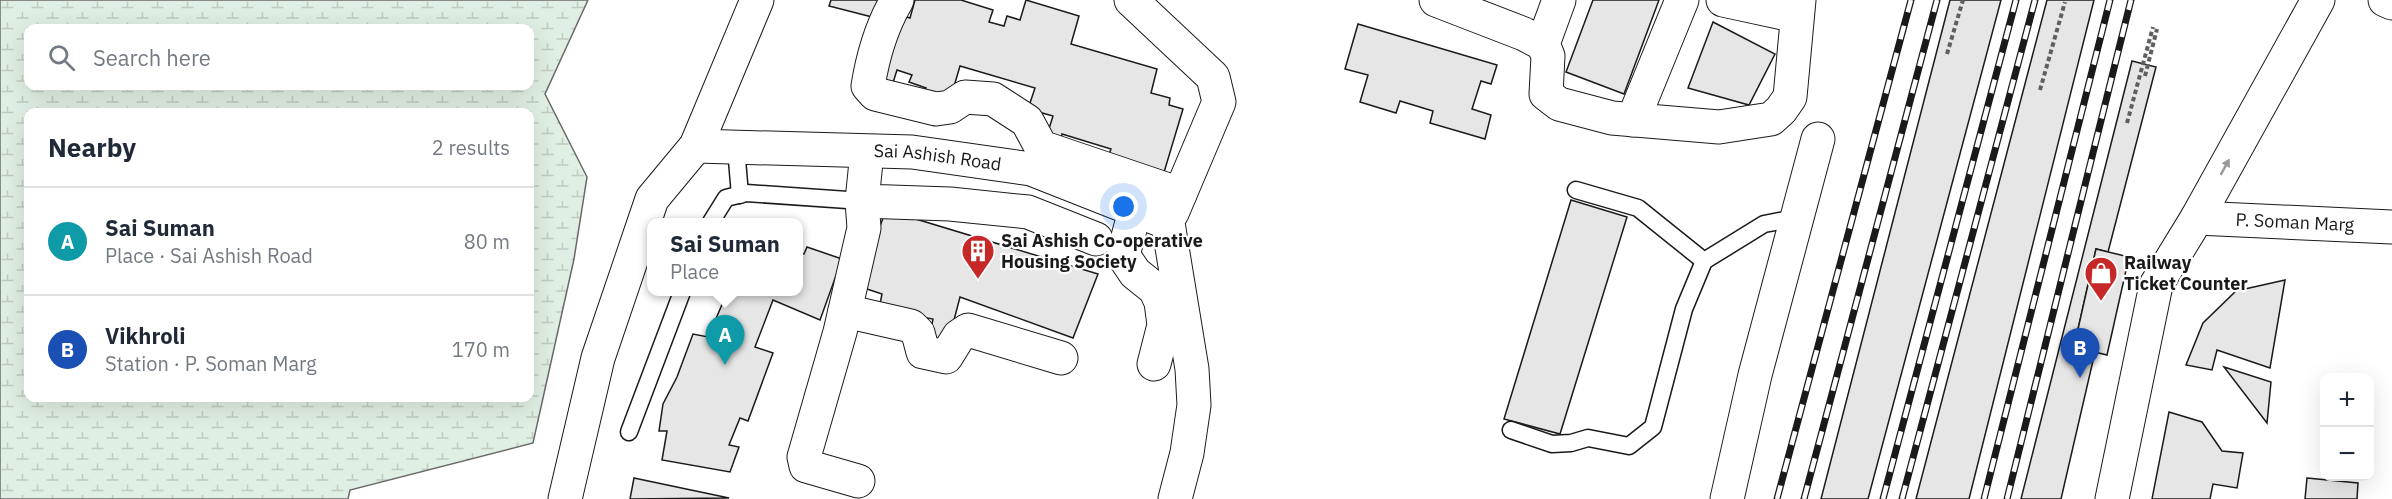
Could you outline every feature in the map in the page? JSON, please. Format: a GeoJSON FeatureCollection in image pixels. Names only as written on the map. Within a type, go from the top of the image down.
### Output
{"type":"FeatureCollection","features":[{"type":"Feature","properties":{"kind":"street"},"geometry":{"type":"LineString","coordinates":[[565,499],[598,358],[652,199],[696,146],[757,0]]}},
{"type":"Feature","properties":{"kind":"street"},"geometry":{"type":"LineString","coordinates":[[897,0],[886,18],[872,58],[868,86],[875,94],[936,109],[950,107],[965,97],[993,99],[1027,121],[1041,147],[1174,209]]}},
{"type":"Feature","properties":{"kind":"street"},"geometry":{"type":"LineString","coordinates":[[1131,0],[1214,77],[1219,102],[1174,209],[1194,405],[1187,453],[1175,499]]}},
{"type":"Feature","properties":{"kind":"street"},"geometry":{"type":"LineString","coordinates":[[1436,0],[1524,34],[1543,44],[1548,56],[1546,94],[1559,104],[1612,118],[1719,127],[1771,119],[1790,97],[1798,8],[1723,0]]}},
{"type":"Feature","properties":{"kind":"street"},"geometry":{"type":"LineString","coordinates":[[1543,44],[1559,0]]}},
{"type":"Feature","properties":{"kind":"street"},"geometry":{"type":"LineString","coordinates":[[1633,120],[1682,0]]}},
{"type":"Feature","properties":{"kind":"street"},"geometry":{"type":"LineString","coordinates":[[2112,499],[2156,285],[2197,218],[2318,0]]}},
{"type":"Feature","properties":{"kind":"street"},"geometry":{"type":"LineString","coordinates":[[2385,0],[2392,3]]}},
{"type":"Feature","properties":{"kind":"street"},"geometry":{"type":"LineString","coordinates":[[1727,499],[1755,375],[1818,139]]}},
{"type":"Feature","properties":{"kind":"street","name":"Sai Ashish Road"},"geometry":{"type":"LineString","coordinates":[[696,146],[912,152],[1031,170],[1135,211],[1174,209]]}},
{"type":"Feature","properties":{"kind":"street"},"geometry":{"type":"LineString","coordinates":[[858,481],[806,466],[804,457],[845,311],[864,228],[862,201],[867,152]]}},
{"type":"Feature","properties":{"kind":"street"},"geometry":{"type":"LineString","coordinates":[[862,201],[950,204],[1028,212],[1096,239]]}},
{"type":"Feature","properties":{"kind":"street"},"geometry":{"type":"LineString","coordinates":[[1135,211],[1123,255],[1136,273],[1155,289],[1161,302],[1164,325],[1154,363]]}},
{"type":"Feature","properties":{"kind":"street","name":"P. Soman Marg"},"geometry":{"type":"LineString","coordinates":[[2197,218],[2392,227]]}},
{"type":"Feature","properties":{"kind":"street"},"geometry":{"type":"LineString","coordinates":[[845,311],[911,326],[918,333],[923,352],[946,357],[959,336],[968,330],[1060,358]]}},
{"type":"Feature","properties":{"kind":"lane"},"geometry":{"type":"LineString","coordinates":[[736,148],[740,195]]}},
{"type":"Feature","properties":{"kind":"lane"},"geometry":{"type":"LineString","coordinates":[[1576,190],[1638,208],[1704,261]]}},
{"type":"Feature","properties":{"kind":"lane"},"geometry":{"type":"LineString","coordinates":[[714,218],[726,198],[746,193],[862,201]]}},
{"type":"Feature","properties":{"kind":"lane"},"geometry":{"type":"LineString","coordinates":[[1511,430],[1552,444],[1571,443],[1588,438],[1629,446],[1653,427],[1684,309],[1704,261],[1764,224],[1796,218]]}},
{"type":"Feature","properties":{"kind":"lane"},"geometry":{"type":"LineString","coordinates":[[629,432],[680,296]]}},
{"type":"Feature","properties":{"kind":"path"},"geometry":{"type":"LineString","coordinates":[[1947,54],[1963,0]]}},
{"type":"Feature","properties":{"kind":"path"},"geometry":{"type":"LineString","coordinates":[[2040,90],[2065,2]]}},
{"type":"Feature","properties":{"kind":"path"},"geometry":{"type":"LineString","coordinates":[[2127,123],[2155,28],[2145,76]]}},
{"type":"Feature","properties":{"kind":"green space"},"geometry":{"type":"Polygon","coordinates":[[[0,0],[588,0],[545,94],[587,177],[574,259],[533,443],[350,490],[348,499],[0,499],[0,0]]]}},
{"type":"Feature","properties":{"kind":"building"},"geometry":{"type":"Polygon","coordinates":[[[831,0],[885,0],[880,19],[829,6],[831,0]]]}},
{"type":"Feature","properties":{"kind":"building"},"geometry":{"type":"Polygon","coordinates":[[[915,0],[961,0],[993,10],[989,22],[1004,26],[1007,16],[1020,20],[1026,0],[1079,16],[1071,44],[1157,69],[1151,93],[1170,98],[1169,105],[1183,109],[1162,179],[1108,157],[1111,149],[1062,134],[1061,139],[1047,135],[1053,116],[1028,109],[1035,88],[960,66],[950,100],[924,93],[926,88],[909,82],[912,75],[897,70],[891,89],[873,84],[894,13],[910,18],[915,0]]]}},
{"type":"Feature","properties":{"kind":"building"},"geometry":{"type":"Polygon","coordinates":[[[1593,0],[1659,0],[1624,94],[1566,72],[1593,0]]]}},
{"type":"Feature","properties":{"kind":"building"},"geometry":{"type":"Polygon","coordinates":[[[1950,0],[2001,0],[1868,499],[1821,499],[1950,0]]]}},
{"type":"Feature","properties":{"kind":"building"},"geometry":{"type":"Polygon","coordinates":[[[2047,0],[2094,0],[1969,499],[1916,499],[2047,0]]]}},
{"type":"Feature","properties":{"kind":"building"},"geometry":{"type":"Polygon","coordinates":[[[1713,22],[1775,54],[1749,105],[1688,88],[1713,22]]]}},
{"type":"Feature","properties":{"kind":"building"},"geometry":{"type":"Polygon","coordinates":[[[1358,24],[1497,65],[1491,84],[1481,81],[1472,109],[1491,115],[1485,139],[1430,123],[1433,111],[1400,101],[1396,113],[1360,102],[1368,75],[1345,69],[1358,24]]]}},
{"type":"Feature","properties":{"kind":"building"},"geometry":{"type":"Polygon","coordinates":[[[2132,61],[2156,67],[2108,252],[2096,249],[2074,347],[2095,352],[2061,499],[2021,499],[2132,61]]]}},
{"type":"Feature","properties":{"kind":"building"},"geometry":{"type":"Polygon","coordinates":[[[1571,200],[1627,217],[1560,434],[1504,419],[1571,200]]]}},
{"type":"Feature","properties":{"kind":"building","name":"Sai Ashish Co-operative Housing Society"},"geometry":{"type":"Polygon","coordinates":[[[886,210],[1098,274],[1073,338],[960,297],[947,347],[928,344],[933,319],[879,309],[882,294],[858,286],[886,210]]]}},
{"type":"Feature","properties":{"kind":"building"},"geometry":{"type":"Polygon","coordinates":[[[807,247],[842,259],[820,320],[773,300],[755,347],[773,353],[748,421],[740,418],[729,445],[739,447],[730,472],[662,460],[667,431],[659,431],[663,404],[677,377],[693,334],[708,337],[726,296],[803,296],[804,254],[807,247]]]}},
{"type":"Feature","properties":{"kind":"building","name":"Railway Ticket Counter"},"geometry":{"type":"Polygon","coordinates":[[[2096,249],[2129,257],[2107,355],[2074,347],[2096,249]]]}},
{"type":"Feature","properties":{"kind":"building"},"geometry":{"type":"Polygon","coordinates":[[[2285,280],[2270,368],[2217,350],[2212,370],[2186,365],[2203,323],[2236,291],[2285,280]]]}},
{"type":"Feature","properties":{"kind":"building"},"geometry":{"type":"Polygon","coordinates":[[[2224,367],[2271,382],[2267,423],[2224,367]]]}},
{"type":"Feature","properties":{"kind":"building"},"geometry":{"type":"Polygon","coordinates":[[[2169,412],[2202,422],[2222,451],[2243,453],[2237,488],[2213,484],[2210,499],[2152,499],[2169,412]]]}},
{"type":"Feature","properties":{"kind":"building"},"geometry":{"type":"Polygon","coordinates":[[[634,478],[729,498],[630,499],[634,478]]]}},
{"type":"Feature","properties":{"kind":"building"},"geometry":{"type":"Polygon","coordinates":[[[2307,478],[2358,483],[2357,499],[2305,499],[2307,478]]]}},
{"type":"Feature","properties":{"kind":"railway"},"geometry":{"type":"LineString","coordinates":[[1777,499],[1911,0]]}},
{"type":"Feature","properties":{"kind":"railway"},"geometry":{"type":"LineString","coordinates":[[1804,499],[1937,0]]}},
{"type":"Feature","properties":{"kind":"railway"},"geometry":{"type":"LineString","coordinates":[[1883,499],[2016,0]]}},
{"type":"Feature","properties":{"kind":"railway"},"geometry":{"type":"LineString","coordinates":[[1902,499],[2035,0]]}},
{"type":"Feature","properties":{"kind":"railway"},"geometry":{"type":"LineString","coordinates":[[1984,499],[2110,0]]}},
{"type":"Feature","properties":{"kind":"railway"},"geometry":{"type":"LineString","coordinates":[[2007,499],[2131,0]]}},
{"type":"Feature","properties":{"kind":"place","name":"Sai Ashish Co-operative Housing Society"},"geometry":{"type":"Point","coordinates":[978,280]}},
{"type":"Feature","properties":{"kind":"place","name":"Railway Ticket Counter"},"geometry":{"type":"Point","coordinates":[2101,302]}},
{"type":"Feature","properties":{"kind":"place","name":"Sai Suman"},"geometry":{"type":"Point","coordinates":[725,365]}},
{"type":"Feature","properties":{"kind":"place","name":"Vikhroli"},"geometry":{"type":"Point","coordinates":[2080,378]}}]}
